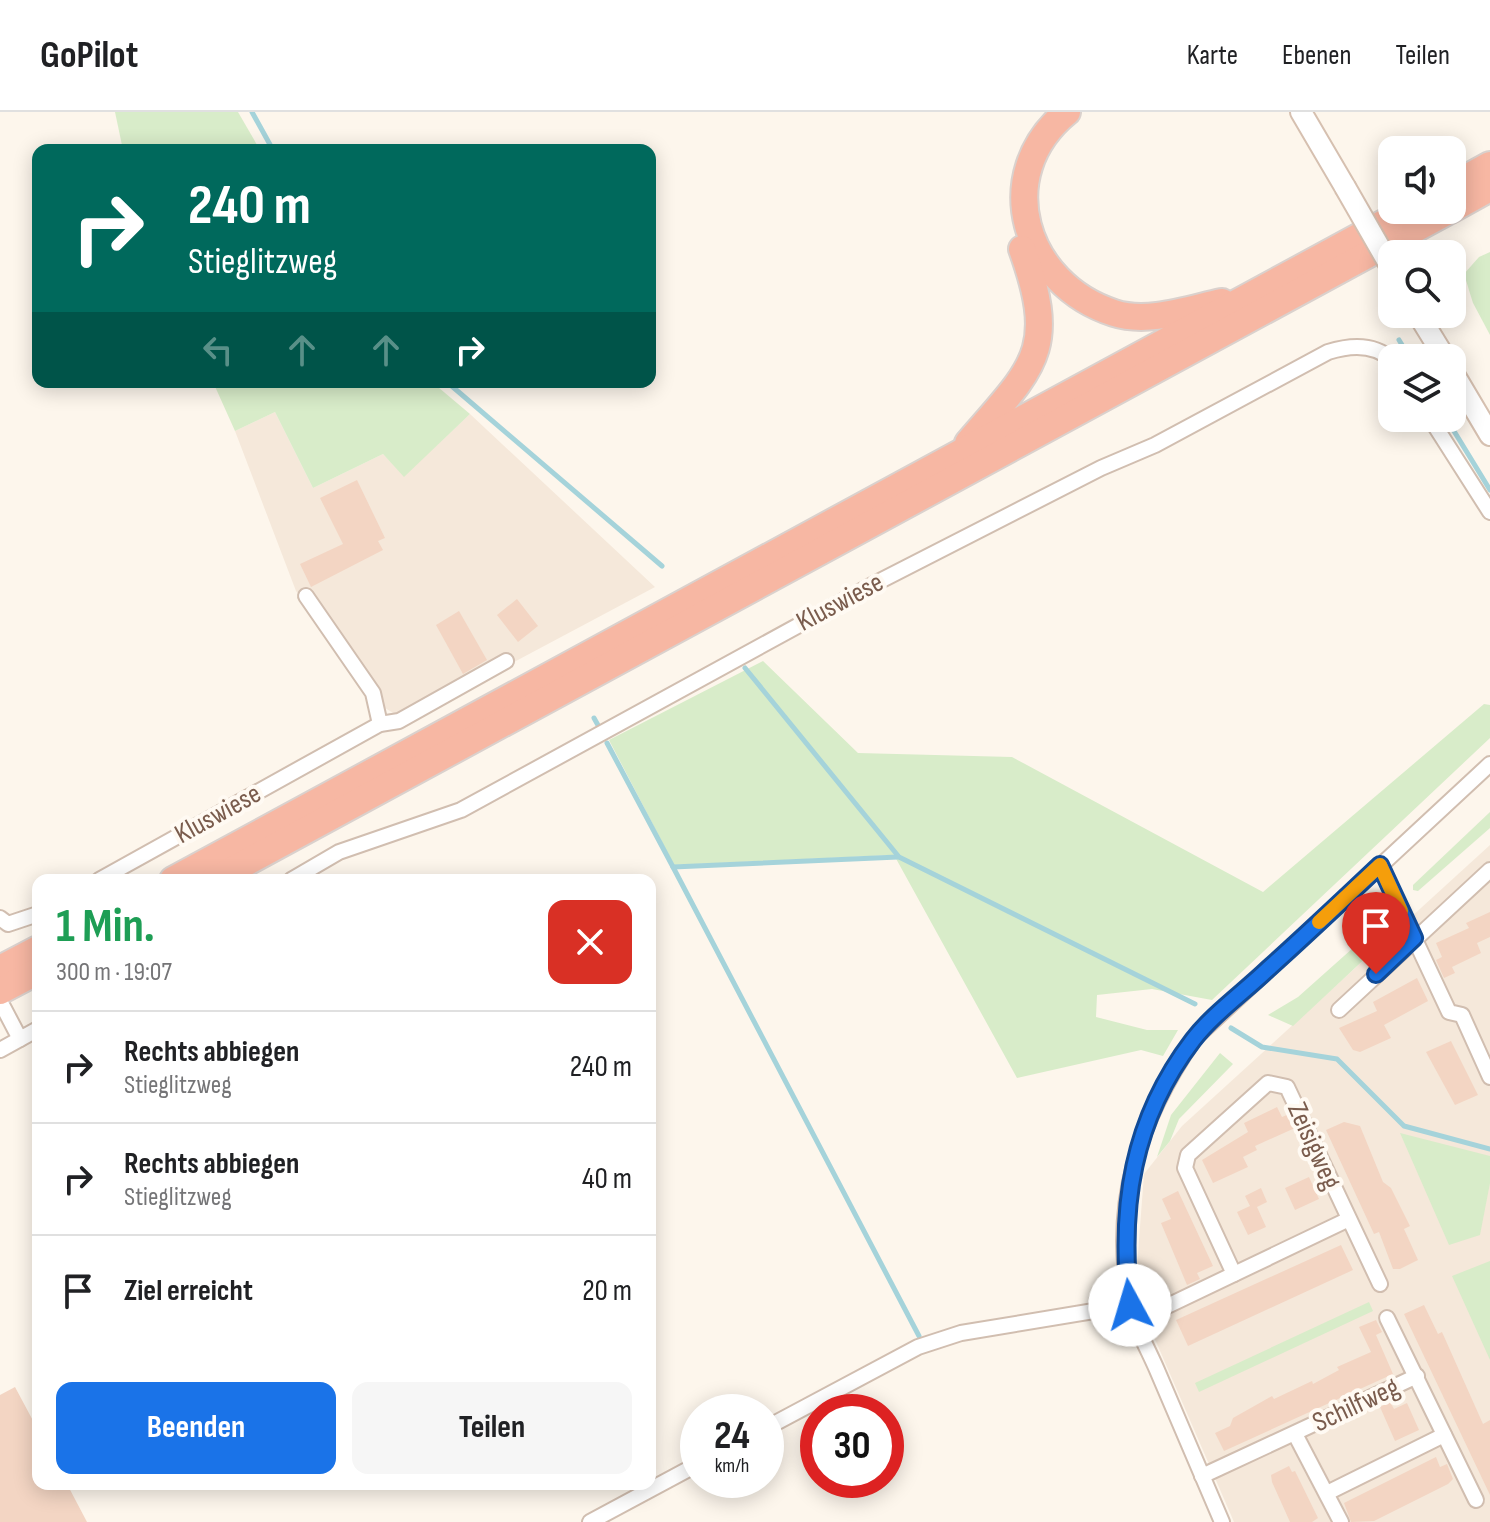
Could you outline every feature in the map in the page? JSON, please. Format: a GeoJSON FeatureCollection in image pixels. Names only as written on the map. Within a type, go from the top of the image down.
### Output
{"type":"FeatureCollection","features":[{"type":"Feature","properties":{"kind":"highway"},"geometry":{"type":"LineString","coordinates":[[955,457],[1016,390],[1034,358],[1038,294],[1017,234],[1011,198],[1029,137],[1048,112]]}},
{"type":"Feature","properties":{"kind":"highway"},"geometry":{"type":"LineString","coordinates":[[1067,112],[1048,128],[1036,148],[1023,203],[1030,235],[1045,266],[1087,301],[1135,317],[1249,296]]}},
{"type":"Feature","properties":{"kind":"highway"},"geometry":{"type":"LineString","coordinates":[[1466,178],[1490,165]]}},
{"type":"Feature","properties":{"kind":"highway"},"geometry":{"type":"LineString","coordinates":[[1466,202],[1490,188]]}},
{"type":"Feature","properties":{"kind":"highway"},"geometry":{"type":"LineString","coordinates":[[184,874],[1382,224]]}},
{"type":"Feature","properties":{"kind":"highway"},"geometry":{"type":"LineString","coordinates":[[225,874],[1425,224]]}},
{"type":"Feature","properties":{"kind":"highway"},"geometry":{"type":"LineString","coordinates":[[0,969],[32,952]]}},
{"type":"Feature","properties":{"kind":"highway"},"geometry":{"type":"LineString","coordinates":[[0,991],[32,974]]}},
{"type":"Feature","properties":{"kind":"street"},"geometry":{"type":"LineString","coordinates":[[1301,112],[1378,245]]}},
{"type":"Feature","properties":{"kind":"street","name":"Kluswiese"},"geometry":{"type":"LineString","coordinates":[[301,874],[339,852],[461,810],[876,583],[1101,468],[1155,445],[1328,352],[1346,346],[1378,351]]}},
{"type":"Feature","properties":{"kind":"street"},"geometry":{"type":"LineString","coordinates":[[1466,395],[1490,435]]}},
{"type":"Feature","properties":{"kind":"street"},"geometry":{"type":"LineString","coordinates":[[1439,432],[1490,512]]}},
{"type":"Feature","properties":{"kind":"street"},"geometry":{"type":"LineString","coordinates":[[306,596],[373,693],[380,724]]}},
{"type":"Feature","properties":{"kind":"street","name":"Kluswiese"},"geometry":{"type":"LineString","coordinates":[[110,874],[380,724],[399,721],[506,661]]}},
{"type":"Feature","properties":{"kind":"street"},"geometry":{"type":"LineString","coordinates":[[1222,1522],[1130,1305],[1125,1231],[1130,1175],[1141,1133],[1163,1085],[1195,1038],[1490,764]]}},
{"type":"Feature","properties":{"kind":"street"},"geometry":{"type":"LineString","coordinates":[[1380,865],[1449,1012],[1462,1015],[1489,1073]]}},
{"type":"Feature","properties":{"kind":"street"},"geometry":{"type":"LineString","coordinates":[[1339,1010],[1490,870]]}},
{"type":"Feature","properties":{"kind":"street"},"geometry":{"type":"LineString","coordinates":[[0,918],[8,924],[32,916]]}},
{"type":"Feature","properties":{"kind":"street"},"geometry":{"type":"LineString","coordinates":[[0,1001],[18,1035]]}},
{"type":"Feature","properties":{"kind":"street"},"geometry":{"type":"LineString","coordinates":[[0,1050],[18,1035],[32,1031]]}},
{"type":"Feature","properties":{"kind":"street","name":"Zeisigweg"},"geometry":{"type":"LineString","coordinates":[[1234,1274],[1185,1168],[1188,1155],[1268,1083],[1287,1087],[1347,1220],[1380,1284]]}},
{"type":"Feature","properties":{"kind":"street","name":"Zeisigweg"},"geometry":{"type":"LineString","coordinates":[[1136,1321],[1347,1220]]}},
{"type":"Feature","properties":{"kind":"street"},"geometry":{"type":"LineString","coordinates":[[784,1418],[918,1347],[961,1333],[1130,1305]]}},
{"type":"Feature","properties":{"kind":"street","name":"Schilfweg"},"geometry":{"type":"LineString","coordinates":[[1387,1318],[1476,1500]]}},
{"type":"Feature","properties":{"kind":"street","name":"Schilfweg"},"geometry":{"type":"LineString","coordinates":[[1202,1476],[1417,1376]]}},
{"type":"Feature","properties":{"kind":"street","name":"Schilfweg"},"geometry":{"type":"LineString","coordinates":[[1295,1434],[1341,1522]]}},
{"type":"Feature","properties":{"kind":"street"},"geometry":{"type":"LineString","coordinates":[[1327,1493],[1444,1435]]}},
{"type":"Feature","properties":{"kind":"street"},"geometry":{"type":"LineString","coordinates":[[656,1487],[680,1474]]}},
{"type":"Feature","properties":{"kind":"street"},"geometry":{"type":"LineString","coordinates":[[590,1522],[650,1490]]}},
{"type":"Feature","properties":{"kind":"shaded area"},"geometry":{"type":"Polygon","coordinates":[[[275,412],[313,488],[383,454],[404,476],[470,414],[655,587],[405,720],[370,699],[296,591],[235,431],[275,412]]]}},
{"type":"Feature","properties":{"kind":"shaded area"},"geometry":{"type":"Polygon","coordinates":[[[1490,845],[1490,1522],[1234,1522],[1135,1293],[1144,1174],[1182,1126],[1490,845]]]}},
{"type":"Feature","properties":{"kind":"green space"},"geometry":{"type":"Polygon","coordinates":[[[115,112],[238,112],[257,144],[122,144],[115,112]]]}},
{"type":"Feature","properties":{"kind":"green space"},"geometry":{"type":"Polygon","coordinates":[[[1490,252],[1490,335],[1473,303],[1466,280],[1466,272],[1479,257],[1490,252]]]}},
{"type":"Feature","properties":{"kind":"green space"},"geometry":{"type":"Polygon","coordinates":[[[216,388],[439,388],[470,414],[404,477],[383,454],[313,488],[275,412],[235,431],[216,388]]]}},
{"type":"Feature","properties":{"kind":"green space"},"geometry":{"type":"Polygon","coordinates":[[[763,661],[858,753],[1012,757],[1263,892],[1484,704],[1490,705],[1490,738],[1212,1000],[1152,989],[1097,995],[1096,1017],[1147,1030],[1178,1030],[1163,1056],[1141,1050],[1017,1078],[894,855],[674,865],[609,740],[763,661]]]}},
{"type":"Feature","properties":{"kind":"green space"},"geometry":{"type":"Polygon","coordinates":[[[1490,812],[1490,828],[1418,891],[1413,890],[1413,885],[1490,812]]]}},
{"type":"Feature","properties":{"kind":"green space"},"geometry":{"type":"Polygon","coordinates":[[[1381,923],[1388,927],[1386,939],[1293,1026],[1268,1015],[1298,997],[1381,923]]]}},
{"type":"Feature","properties":{"kind":"green space"},"geometry":{"type":"Polygon","coordinates":[[[1220,1053],[1233,1064],[1179,1119],[1170,1141],[1157,1157],[1171,1115],[1220,1053]]]}},
{"type":"Feature","properties":{"kind":"green space"},"geometry":{"type":"Polygon","coordinates":[[[1400,1133],[1490,1156],[1490,1183],[1480,1235],[1449,1245],[1400,1133]]]}},
{"type":"Feature","properties":{"kind":"green space"},"geometry":{"type":"Polygon","coordinates":[[[1490,1261],[1490,1360],[1452,1276],[1490,1261]]]}},
{"type":"Feature","properties":{"kind":"green space"},"geometry":{"type":"Polygon","coordinates":[[[1369,1302],[1373,1311],[1199,1392],[1195,1383],[1369,1302]]]}},
{"type":"Feature","properties":{"kind":"building"},"geometry":{"type":"Polygon","coordinates":[[[357,480],[385,538],[378,541],[383,550],[311,587],[300,564],[343,544],[320,498],[357,480]]]}},
{"type":"Feature","properties":{"kind":"building"},"geometry":{"type":"Polygon","coordinates":[[[517,599],[538,626],[518,642],[497,615],[517,599]]]}},
{"type":"Feature","properties":{"kind":"building"},"geometry":{"type":"Polygon","coordinates":[[[459,611],[487,660],[463,674],[436,625],[459,611]]]}},
{"type":"Feature","properties":{"kind":"building"},"geometry":{"type":"Polygon","coordinates":[[[1490,912],[1490,937],[1477,943],[1481,953],[1452,967],[1455,973],[1444,978],[1436,960],[1442,957],[1436,943],[1469,928],[1466,923],[1490,912]]]}},
{"type":"Feature","properties":{"kind":"building"},"geometry":{"type":"Polygon","coordinates":[[[1417,978],[1428,1001],[1384,1025],[1391,1038],[1360,1052],[1353,1050],[1339,1028],[1377,1011],[1373,1002],[1417,978]]]}},
{"type":"Feature","properties":{"kind":"building"},"geometry":{"type":"Polygon","coordinates":[[[1451,1041],[1478,1095],[1455,1105],[1426,1052],[1451,1041]]]}},
{"type":"Feature","properties":{"kind":"building"},"geometry":{"type":"Polygon","coordinates":[[[1277,1107],[1282,1117],[1289,1114],[1295,1128],[1255,1146],[1257,1150],[1243,1157],[1248,1167],[1213,1183],[1202,1160],[1248,1132],[1244,1123],[1277,1107]]]}},
{"type":"Feature","properties":{"kind":"building"},"geometry":{"type":"Polygon","coordinates":[[[1344,1122],[1360,1126],[1383,1182],[1391,1188],[1410,1226],[1404,1229],[1418,1260],[1400,1269],[1393,1269],[1379,1232],[1374,1234],[1326,1130],[1344,1122]]]}},
{"type":"Feature","properties":{"kind":"building"},"geometry":{"type":"Polygon","coordinates":[[[1309,1177],[1319,1199],[1295,1210],[1285,1188],[1309,1177]]]}},
{"type":"Feature","properties":{"kind":"building"},"geometry":{"type":"Polygon","coordinates":[[[1261,1188],[1267,1202],[1257,1207],[1266,1227],[1248,1235],[1237,1212],[1250,1206],[1245,1196],[1261,1188]]]}},
{"type":"Feature","properties":{"kind":"building"},"geometry":{"type":"Polygon","coordinates":[[[1178,1191],[1213,1266],[1197,1273],[1200,1279],[1187,1285],[1161,1223],[1171,1219],[1162,1199],[1178,1191]]]}},
{"type":"Feature","properties":{"kind":"building"},"geometry":{"type":"Polygon","coordinates":[[[1341,1245],[1353,1270],[1188,1346],[1176,1320],[1341,1245]]]}},
{"type":"Feature","properties":{"kind":"building"},"geometry":{"type":"Polygon","coordinates":[[[1424,1305],[1438,1334],[1442,1332],[1483,1424],[1490,1420],[1490,1495],[1404,1314],[1424,1305]]]}},
{"type":"Feature","properties":{"kind":"building"},"geometry":{"type":"Polygon","coordinates":[[[1376,1320],[1382,1332],[1376,1335],[1393,1374],[1224,1451],[1215,1433],[1230,1426],[1233,1418],[1272,1396],[1274,1399],[1312,1381],[1313,1384],[1339,1370],[1337,1367],[1371,1352],[1359,1327],[1376,1320]]]}},
{"type":"Feature","properties":{"kind":"building"},"geometry":{"type":"Polygon","coordinates":[[[15,1387],[32,1419],[32,1490],[70,1490],[87,1522],[0,1522],[0,1395],[15,1387]]]}},
{"type":"Feature","properties":{"kind":"building"},"geometry":{"type":"Polygon","coordinates":[[[1390,1402],[1394,1409],[1407,1403],[1419,1430],[1395,1441],[1380,1407],[1390,1402]]]}},
{"type":"Feature","properties":{"kind":"building"},"geometry":{"type":"Polygon","coordinates":[[[1436,1457],[1440,1467],[1447,1464],[1453,1479],[1448,1484],[1374,1521],[1351,1522],[1344,1503],[1436,1457]]]}},
{"type":"Feature","properties":{"kind":"building"},"geometry":{"type":"Polygon","coordinates":[[[1289,1466],[1292,1472],[1295,1471],[1318,1518],[1312,1522],[1290,1522],[1272,1482],[1271,1475],[1289,1466]]]}},
{"type":"Feature","properties":{"kind":"waterway"},"geometry":{"type":"LineString","coordinates":[[252,112],[270,144]]}},
{"type":"Feature","properties":{"kind":"waterway"},"geometry":{"type":"LineString","coordinates":[[1399,340],[1401,344]]}},
{"type":"Feature","properties":{"kind":"waterway"},"geometry":{"type":"LineString","coordinates":[[454,388],[662,566]]}},
{"type":"Feature","properties":{"kind":"waterway"},"geometry":{"type":"LineString","coordinates":[[1455,432],[1490,490]]}},
{"type":"Feature","properties":{"kind":"waterway"},"geometry":{"type":"LineString","coordinates":[[745,668],[899,857],[1195,1004]]}},
{"type":"Feature","properties":{"kind":"waterway"},"geometry":{"type":"LineString","coordinates":[[594,718],[599,727]]}},
{"type":"Feature","properties":{"kind":"waterway"},"geometry":{"type":"LineString","coordinates":[[607,743],[673,867],[898,857]]}},
{"type":"Feature","properties":{"kind":"waterway"},"geometry":{"type":"LineString","coordinates":[[673,867],[919,1336]]}},
{"type":"Feature","properties":{"kind":"waterway"},"geometry":{"type":"LineString","coordinates":[[1231,1028],[1262,1047],[1337,1059],[1404,1126],[1490,1149]]}},
{"type":"Feature","properties":{"kind":"slow traffic"},"geometry":{"type":"LineString","coordinates":[[1319,922],[1380,865],[1401,911]]}},
{"type":"Feature","properties":{"kind":"route"},"geometry":{"type":"LineString","coordinates":[[1130,1305],[1125,1262],[1130,1175],[1141,1133],[1163,1085],[1195,1038],[1380,865],[1414,938],[1376,974]]}}]}
